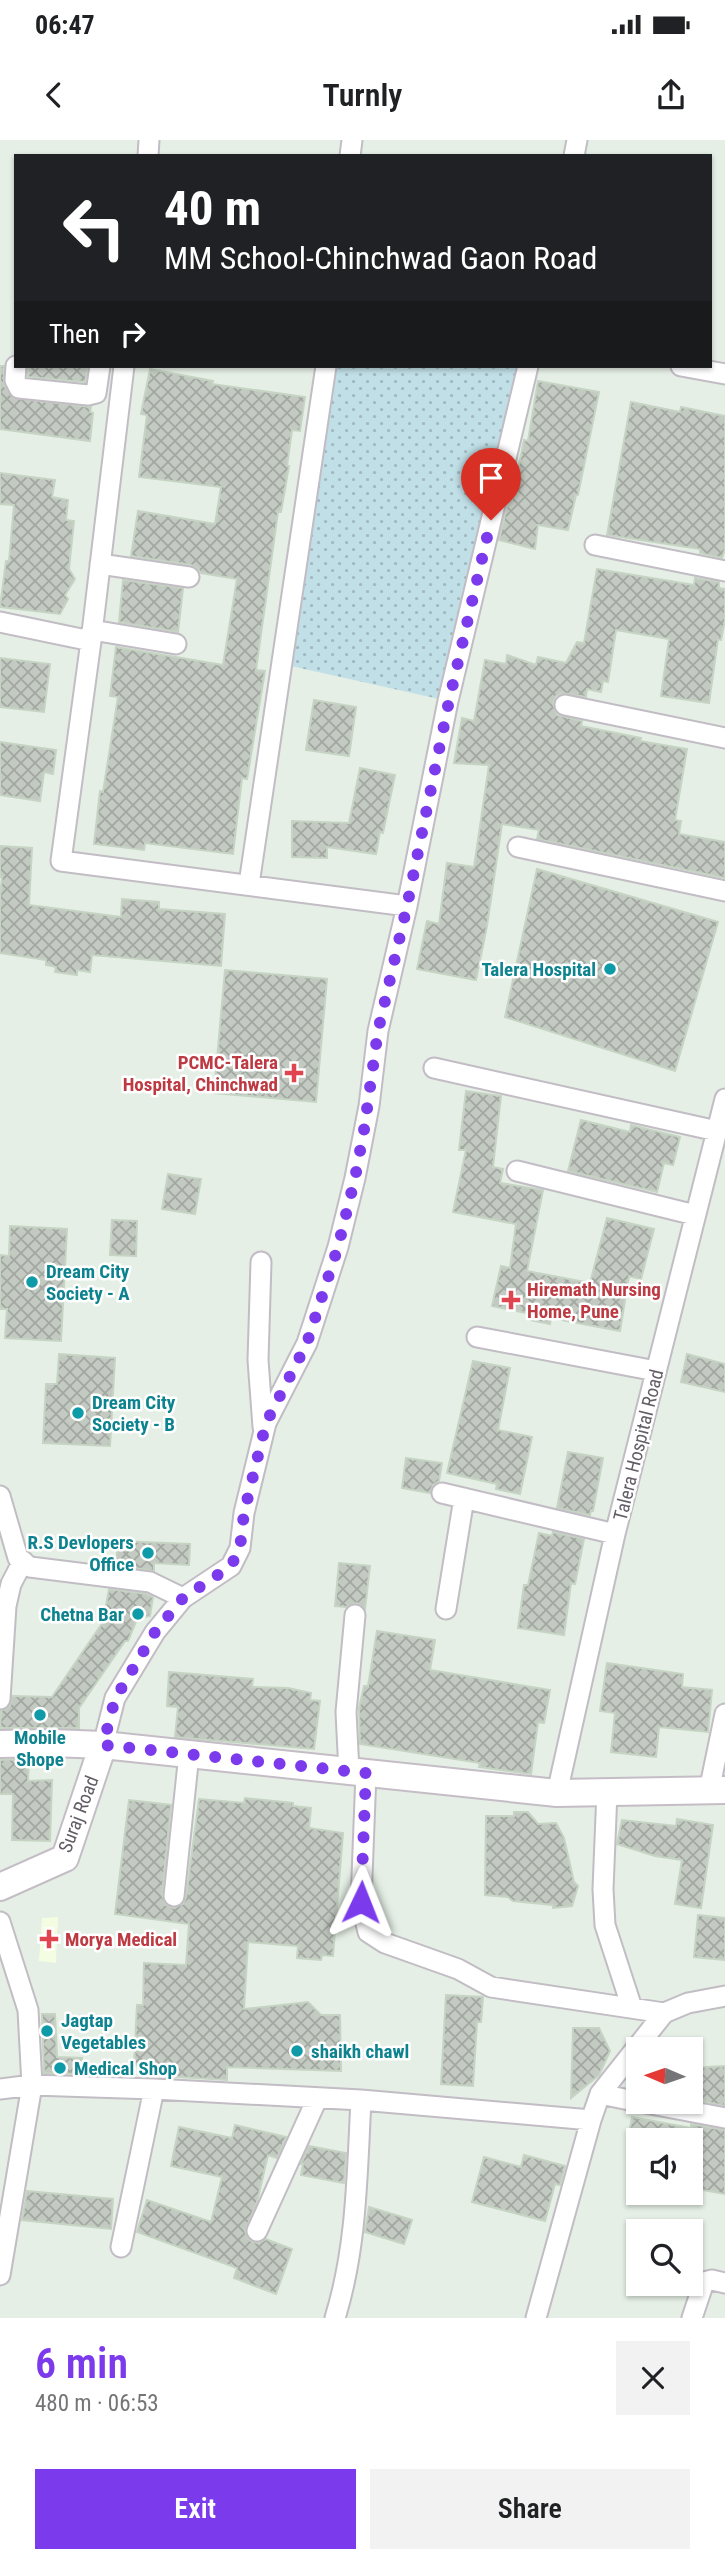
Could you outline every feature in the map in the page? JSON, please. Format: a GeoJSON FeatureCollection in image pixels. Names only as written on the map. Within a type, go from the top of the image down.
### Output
{"type":"FeatureCollection","features":[{"type":"Feature","properties":{"kind":"main road"},"geometry":{"type":"LineString","coordinates":[[0,1744],[103,1745],[557,1793],[717,1791]]}},
{"type":"Feature","properties":{"kind":"main road","name":"Suraj Road"},"geometry":{"type":"LineString","coordinates":[[0,1887],[65,1858],[103,1745]]}},
{"type":"Feature","properties":{"kind":"street"},"geometry":{"type":"LineString","coordinates":[[16,368],[15,380],[19,388],[88,395],[96,393],[100,368]]}},
{"type":"Feature","properties":{"kind":"street"},"geometry":{"type":"LineString","coordinates":[[124,368],[61,861],[407,906]]}},
{"type":"Feature","properties":{"kind":"street"},"geometry":{"type":"LineString","coordinates":[[249,884],[326,368]]}},
{"type":"Feature","properties":{"kind":"street"},"geometry":{"type":"LineString","coordinates":[[103,1745],[115,1699],[155,1632],[183,1598],[231,1566],[240,1548],[244,1513],[266,1423],[307,1343],[338,1247],[364,1130],[378,1031],[449,701],[528,368]]}},
{"type":"Feature","properties":{"kind":"street"},"geometry":{"type":"LineString","coordinates":[[692,368],[725,374]]}},
{"type":"Feature","properties":{"kind":"street"},"geometry":{"type":"LineString","coordinates":[[595,545],[725,571]]}},
{"type":"Feature","properties":{"kind":"street"},"geometry":{"type":"LineString","coordinates":[[100,564],[189,577]]}},
{"type":"Feature","properties":{"kind":"street"},"geometry":{"type":"LineString","coordinates":[[0,622],[176,644]]}},
{"type":"Feature","properties":{"kind":"street"},"geometry":{"type":"LineString","coordinates":[[565,705],[725,738]]}},
{"type":"Feature","properties":{"kind":"street"},"geometry":{"type":"LineString","coordinates":[[519,847],[725,891]]}},
{"type":"Feature","properties":{"kind":"street"},"geometry":{"type":"LineString","coordinates":[[434,1068],[717,1131]]}},
{"type":"Feature","properties":{"kind":"street","name":"Talera Hospital Road"},"geometry":{"type":"LineString","coordinates":[[557,1793],[615,1534],[725,1099]]}},
{"type":"Feature","properties":{"kind":"street"},"geometry":{"type":"LineString","coordinates":[[517,1171],[695,1215]]}},
{"type":"Feature","properties":{"kind":"street"},"geometry":{"type":"LineString","coordinates":[[261,1262],[258,1360],[263,1435]]}},
{"type":"Feature","properties":{"kind":"street"},"geometry":{"type":"LineString","coordinates":[[477,1337],[656,1371]]}},
{"type":"Feature","properties":{"kind":"street"},"geometry":{"type":"LineString","coordinates":[[442,1493],[615,1534]]}},
{"type":"Feature","properties":{"kind":"street"},"geometry":{"type":"LineString","coordinates":[[0,1496],[18,1558],[30,1567],[150,1583],[183,1598]]}},
{"type":"Feature","properties":{"kind":"street"},"geometry":{"type":"LineString","coordinates":[[446,1609],[464,1499]]}},
{"type":"Feature","properties":{"kind":"street"},"geometry":{"type":"LineString","coordinates":[[0,1699],[6,1606],[11,1584],[23,1561]]}},
{"type":"Feature","properties":{"kind":"street"},"geometry":{"type":"LineString","coordinates":[[355,1615],[345,1712],[357,1772],[361,1902],[368,1932],[384,1943],[458,1969],[491,1987],[664,2013]]}},
{"type":"Feature","properties":{"kind":"street"},"geometry":{"type":"LineString","coordinates":[[717,1791],[725,1714]]}},
{"type":"Feature","properties":{"kind":"street"},"geometry":{"type":"LineString","coordinates":[[174,1896],[189,1754]]}},
{"type":"Feature","properties":{"kind":"street"},"geometry":{"type":"LineString","coordinates":[[607,1791],[603,1889],[605,1925],[632,2008]]}},
{"type":"Feature","properties":{"kind":"street"},"geometry":{"type":"LineString","coordinates":[[0,1922],[28,2010],[32,2085],[0,2275]]}},
{"type":"Feature","properties":{"kind":"street"},"geometry":{"type":"LineString","coordinates":[[536,2318],[600,2094],[664,2013],[688,2003],[725,1996]]}},
{"type":"Feature","properties":{"kind":"street"},"geometry":{"type":"LineString","coordinates":[[0,2089],[32,2085],[154,2089],[361,2100],[591,2120]]}},
{"type":"Feature","properties":{"kind":"street"},"geometry":{"type":"LineString","coordinates":[[121,2247],[154,2089]]}},
{"type":"Feature","properties":{"kind":"street"},"geometry":{"type":"LineString","coordinates":[[600,2094],[626,2099]]}},
{"type":"Feature","properties":{"kind":"street"},"geometry":{"type":"LineString","coordinates":[[257,2231],[317,2099]]}},
{"type":"Feature","properties":{"kind":"street"},"geometry":{"type":"LineString","coordinates":[[335,2318],[355,2225],[361,2100]]}},
{"type":"Feature","properties":{"kind":"street"},"geometry":{"type":"LineString","coordinates":[[700,2114],[725,2119]]}},
{"type":"Feature","properties":{"kind":"street"},"geometry":{"type":"LineString","coordinates":[[692,2318],[704,2282],[712,2280],[725,2283]]}},
{"type":"Feature","properties":{"kind":"shaded area"},"geometry":{"type":"Polygon","coordinates":[[[337,368],[528,368],[448,701],[282,664],[337,368]]]}},
{"type":"Feature","properties":{"kind":"shaded area","name":"Morya Medical"},"geometry":{"type":"Polygon","coordinates":[[[58,1917],[56,1963],[39,1961],[42,1918],[58,1917]]]}},
{"type":"Feature","properties":{"kind":"building"},"geometry":{"type":"Polygon","coordinates":[[[0,366],[4,366],[4,385],[13,398],[91,407],[90,412],[93,413],[90,441],[0,429],[0,366]]]}},
{"type":"Feature","properties":{"kind":"building"},"geometry":{"type":"Polygon","coordinates":[[[28,368],[88,368],[85,382],[28,377],[28,368]]]}},
{"type":"Feature","properties":{"kind":"building"},"geometry":{"type":"Polygon","coordinates":[[[150,369],[213,381],[212,384],[305,397],[300,431],[292,430],[289,466],[281,512],[278,512],[256,670],[265,671],[247,779],[242,778],[233,854],[145,843],[144,850],[94,844],[100,791],[103,792],[118,697],[110,696],[116,647],[223,665],[237,579],[201,573],[191,565],[131,556],[138,511],[215,524],[221,487],[139,477],[147,415],[141,414],[150,369]]]}},
{"type":"Feature","properties":{"kind":"building"},"geometry":{"type":"Polygon","coordinates":[[[538,381],[599,392],[568,530],[538,525],[535,549],[499,540],[509,498],[512,499],[524,440],[528,441],[538,381]]]}},
{"type":"Feature","properties":{"kind":"building"},"geometry":{"type":"Polygon","coordinates":[[[631,402],[680,412],[681,407],[725,416],[725,549],[722,558],[700,553],[700,549],[607,535],[631,402]]]}},
{"type":"Feature","properties":{"kind":"building"},"geometry":{"type":"Polygon","coordinates":[[[0,473],[55,480],[52,497],[68,500],[66,520],[74,521],[69,569],[75,579],[65,595],[68,599],[60,614],[0,607],[6,561],[9,561],[14,505],[0,504],[0,473]]]}},
{"type":"Feature","properties":{"kind":"building"},"geometry":{"type":"Polygon","coordinates":[[[597,569],[694,585],[695,578],[719,582],[719,588],[725,589],[725,620],[721,640],[718,639],[709,703],[661,696],[669,639],[616,630],[608,682],[603,681],[601,692],[587,689],[586,697],[562,693],[556,696],[553,703],[557,715],[582,721],[581,726],[641,738],[640,741],[687,749],[675,820],[681,821],[679,834],[725,842],[725,878],[537,839],[539,830],[502,824],[476,980],[417,969],[427,921],[439,924],[447,863],[474,867],[489,765],[454,763],[462,718],[474,721],[485,660],[506,664],[507,655],[536,665],[538,657],[566,663],[577,642],[584,643],[597,569]]]}},
{"type":"Feature","properties":{"kind":"building"},"geometry":{"type":"Polygon","coordinates":[[[123,580],[183,588],[178,632],[119,622],[123,580]]]}},
{"type":"Feature","properties":{"kind":"building"},"geometry":{"type":"Polygon","coordinates":[[[0,658],[50,664],[44,712],[0,707],[0,658]]]}},
{"type":"Feature","properties":{"kind":"building"},"geometry":{"type":"Polygon","coordinates":[[[314,700],[356,707],[349,756],[306,750],[314,700]]]}},
{"type":"Feature","properties":{"kind":"building"},"geometry":{"type":"Polygon","coordinates":[[[0,742],[56,750],[53,774],[44,772],[40,801],[0,795],[0,742]]]}},
{"type":"Feature","properties":{"kind":"building"},"geometry":{"type":"Polygon","coordinates":[[[360,768],[395,775],[376,854],[327,847],[327,858],[292,857],[292,821],[349,823],[360,768]]]}},
{"type":"Feature","properties":{"kind":"building"},"geometry":{"type":"Polygon","coordinates":[[[0,846],[32,848],[29,905],[121,917],[122,899],[159,902],[159,909],[225,914],[221,966],[92,955],[90,972],[77,970],[77,975],[55,972],[56,967],[46,965],[46,960],[0,953],[0,846]]]}},
{"type":"Feature","properties":{"kind":"building","name":"Talera Hospital"},"geometry":{"type":"Polygon","coordinates":[[[537,869],[718,922],[675,1071],[505,1017],[537,869]]]}},
{"type":"Feature","properties":{"kind":"building"},"geometry":{"type":"Polygon","coordinates":[[[225,970],[327,979],[316,1102],[214,1093],[225,970]]]}},
{"type":"Feature","properties":{"kind":"building"},"geometry":{"type":"Polygon","coordinates":[[[466,1091],[501,1096],[493,1167],[503,1169],[500,1183],[543,1190],[527,1271],[590,1283],[607,1218],[654,1229],[641,1279],[629,1276],[620,1331],[551,1318],[550,1324],[530,1320],[531,1314],[492,1306],[501,1266],[510,1268],[516,1224],[453,1212],[466,1150],[459,1150],[466,1091]]]}},
{"type":"Feature","properties":{"kind":"building"},"geometry":{"type":"Polygon","coordinates":[[[581,1120],[630,1132],[631,1125],[680,1137],[673,1165],[664,1163],[657,1192],[568,1171],[581,1120]]]}},
{"type":"Feature","properties":{"kind":"building"},"geometry":{"type":"Polygon","coordinates":[[[168,1174],[201,1179],[195,1214],[162,1209],[168,1174]]]}},
{"type":"Feature","properties":{"kind":"building"},"geometry":{"type":"Polygon","coordinates":[[[112,1220],[137,1221],[136,1256],[110,1255],[112,1220]]]}},
{"type":"Feature","properties":{"kind":"building","name":"Dream City Society - A"},"geometry":{"type":"Polygon","coordinates":[[[10,1226],[67,1229],[61,1341],[5,1338],[7,1309],[0,1309],[0,1255],[9,1256],[10,1226]]]}},
{"type":"Feature","properties":{"kind":"building","name":"Dream City Society - B"},"geometry":{"type":"Polygon","coordinates":[[[59,1354],[115,1358],[110,1446],[43,1443],[46,1384],[57,1384],[59,1354]]]}},
{"type":"Feature","properties":{"kind":"building"},"geometry":{"type":"Polygon","coordinates":[[[687,1354],[725,1364],[725,1392],[681,1382],[687,1354]]]}},
{"type":"Feature","properties":{"kind":"building"},"geometry":{"type":"Polygon","coordinates":[[[473,1361],[510,1368],[498,1430],[532,1437],[520,1494],[496,1489],[497,1484],[447,1473],[473,1361]]]}},
{"type":"Feature","properties":{"kind":"building"},"geometry":{"type":"Polygon","coordinates":[[[568,1452],[603,1458],[590,1515],[557,1508],[568,1452]]]}},
{"type":"Feature","properties":{"kind":"building"},"geometry":{"type":"Polygon","coordinates":[[[406,1458],[442,1463],[439,1481],[433,1485],[430,1493],[402,1488],[406,1458]]]}},
{"type":"Feature","properties":{"kind":"building"},"geometry":{"type":"Polygon","coordinates":[[[553,1532],[584,1539],[575,1584],[571,1583],[564,1635],[518,1628],[524,1585],[528,1585],[539,1533],[552,1536],[553,1532]]]}},
{"type":"Feature","properties":{"kind":"building","name":"R.S Devlopers Office"},"geometry":{"type":"Polygon","coordinates":[[[118,1541],[190,1544],[189,1565],[154,1563],[154,1571],[116,1565],[118,1541]]]}},
{"type":"Feature","properties":{"kind":"building"},"geometry":{"type":"Polygon","coordinates":[[[339,1563],[370,1566],[365,1609],[357,1603],[346,1607],[335,1606],[339,1563]]]}},
{"type":"Feature","properties":{"kind":"building"},"geometry":{"type":"Polygon","coordinates":[[[109,1589],[153,1597],[150,1616],[137,1619],[128,1641],[125,1641],[79,1708],[79,1728],[0,1728],[1,1711],[10,1706],[12,1696],[52,1697],[103,1622],[109,1589]]]}},
{"type":"Feature","properties":{"kind":"building"},"geometry":{"type":"Polygon","coordinates":[[[377,1631],[435,1640],[430,1670],[550,1690],[544,1723],[538,1722],[531,1774],[360,1744],[359,1708],[364,1686],[368,1686],[377,1631]]]}},
{"type":"Feature","properties":{"kind":"building"},"geometry":{"type":"Polygon","coordinates":[[[607,1663],[683,1674],[682,1687],[712,1690],[708,1732],[659,1727],[656,1757],[611,1752],[615,1713],[600,1711],[607,1663]]]}},
{"type":"Feature","properties":{"kind":"building"},"geometry":{"type":"Polygon","coordinates":[[[169,1672],[253,1679],[252,1687],[288,1688],[311,1693],[310,1700],[320,1701],[314,1749],[175,1737],[178,1707],[167,1706],[169,1672]]]}},
{"type":"Feature","properties":{"kind":"building"},"geometry":{"type":"Polygon","coordinates":[[[29,1759],[28,1781],[52,1780],[50,1841],[12,1840],[13,1794],[0,1794],[0,1760],[29,1759]]]}},
{"type":"Feature","properties":{"kind":"building"},"geometry":{"type":"Polygon","coordinates":[[[245,1798],[293,1803],[293,1806],[311,1808],[309,1828],[343,1833],[333,1956],[322,1955],[321,1960],[297,1958],[298,1946],[248,1942],[244,2009],[308,2002],[321,2015],[340,2015],[341,2071],[227,2067],[227,2080],[147,2075],[147,2066],[134,2065],[137,2005],[143,2005],[144,1963],[186,1965],[189,1924],[115,1914],[129,1800],[171,1805],[162,1895],[166,1905],[173,1908],[183,1904],[186,1897],[199,1799],[244,1803],[245,1798]]]}},
{"type":"Feature","properties":{"kind":"building"},"geometry":{"type":"Polygon","coordinates":[[[514,1812],[528,1812],[538,1824],[556,1823],[564,1838],[574,1882],[578,1886],[572,1906],[553,1908],[553,1905],[485,1895],[486,1816],[514,1816],[514,1812]]]}},
{"type":"Feature","properties":{"kind":"building"},"geometry":{"type":"Polygon","coordinates":[[[677,1819],[713,1825],[701,1908],[675,1904],[682,1860],[655,1856],[617,1844],[622,1820],[676,1826],[677,1819]]]}},
{"type":"Feature","properties":{"kind":"building"},"geometry":{"type":"Polygon","coordinates":[[[698,1915],[725,1918],[725,1960],[694,1957],[698,1915]]]}},
{"type":"Feature","properties":{"kind":"building"},"geometry":{"type":"Polygon","coordinates":[[[446,1995],[483,1997],[481,2022],[477,2022],[473,2086],[441,2084],[446,1995]]]}},
{"type":"Feature","properties":{"kind":"building"},"geometry":{"type":"Polygon","coordinates":[[[42,2014],[55,2014],[57,2057],[82,2058],[81,2074],[44,2073],[42,2014]]]}},
{"type":"Feature","properties":{"kind":"building"},"geometry":{"type":"Polygon","coordinates":[[[573,2028],[599,2028],[610,2051],[599,2075],[571,2098],[573,2028]]]}},
{"type":"Feature","properties":{"kind":"building"},"geometry":{"type":"Polygon","coordinates":[[[725,2066],[725,2106],[704,2102],[704,2067],[725,2066]]]}},
{"type":"Feature","properties":{"kind":"building"},"geometry":{"type":"Polygon","coordinates":[[[632,2117],[691,2128],[630,2128],[632,2117]]]}},
{"type":"Feature","properties":{"kind":"building"},"geometry":{"type":"Polygon","coordinates":[[[691,2124],[725,2130],[725,2194],[703,2190],[703,2128],[691,2128],[691,2124]]]}},
{"type":"Feature","properties":{"kind":"building"},"geometry":{"type":"Polygon","coordinates":[[[235,2125],[286,2137],[277,2158],[268,2155],[257,2202],[245,2231],[248,2239],[253,2242],[259,2243],[266,2239],[292,2249],[276,2294],[234,2278],[237,2268],[137,2232],[147,2200],[211,2222],[222,2177],[171,2166],[179,2127],[232,2138],[235,2125]]]}},
{"type":"Feature","properties":{"kind":"building"},"geometry":{"type":"Polygon","coordinates":[[[309,2146],[346,2153],[344,2183],[301,2175],[301,2164],[309,2146]]]}},
{"type":"Feature","properties":{"kind":"building"},"geometry":{"type":"Polygon","coordinates":[[[524,2155],[565,2166],[560,2185],[555,2184],[545,2221],[472,2202],[484,2157],[521,2167],[524,2155]]]}},
{"type":"Feature","properties":{"kind":"building"},"geometry":{"type":"Polygon","coordinates":[[[27,2191],[113,2199],[111,2229],[22,2220],[27,2191]]]}},
{"type":"Feature","properties":{"kind":"building"},"geometry":{"type":"Polygon","coordinates":[[[369,2207],[412,2220],[404,2244],[365,2232],[369,2207]]]}},
{"type":"Feature","properties":{"kind":"place","name":"Talera Hospital"},"geometry":{"type":"Point","coordinates":[610,969]}},
{"type":"Feature","properties":{"kind":"place","name":"PCMC-Talera Hospital, Chinchwad"},"geometry":{"type":"Point","coordinates":[294,1073]}},
{"type":"Feature","properties":{"kind":"place","name":"Dream City Society - A"},"geometry":{"type":"Point","coordinates":[32,1282]}},
{"type":"Feature","properties":{"kind":"place","name":"Hiremath Nursing Home, Pune"},"geometry":{"type":"Point","coordinates":[511,1300]}},
{"type":"Feature","properties":{"kind":"place","name":"Dream City Society - B"},"geometry":{"type":"Point","coordinates":[78,1413]}},
{"type":"Feature","properties":{"kind":"place","name":"R.S Devlopers Office"},"geometry":{"type":"Point","coordinates":[148,1553]}},
{"type":"Feature","properties":{"kind":"place","name":"Chetna Bar"},"geometry":{"type":"Point","coordinates":[138,1614]}},
{"type":"Feature","properties":{"kind":"place","name":"Mobile Shope"},"geometry":{"type":"Point","coordinates":[40,1715]}},
{"type":"Feature","properties":{"kind":"place","name":"Morya Medical"},"geometry":{"type":"Point","coordinates":[49,1939]}},
{"type":"Feature","properties":{"kind":"place","name":"Jagtap Vegetables"},"geometry":{"type":"Point","coordinates":[47,2031]}},
{"type":"Feature","properties":{"kind":"place","name":"shaikh chawl"},"geometry":{"type":"Point","coordinates":[297,2051]}},
{"type":"Feature","properties":{"kind":"place","name":"Medical Shop"},"geometry":{"type":"Point","coordinates":[60,2068]}},
{"type":"Feature","properties":{"kind":"route"},"geometry":{"type":"LineString","coordinates":[[361,1902],[366,1773],[103,1745],[115,1699],[155,1632],[183,1598],[231,1566],[240,1548],[244,1513],[266,1423],[307,1343],[338,1247],[364,1130],[378,1031],[491,520]]}}]}
